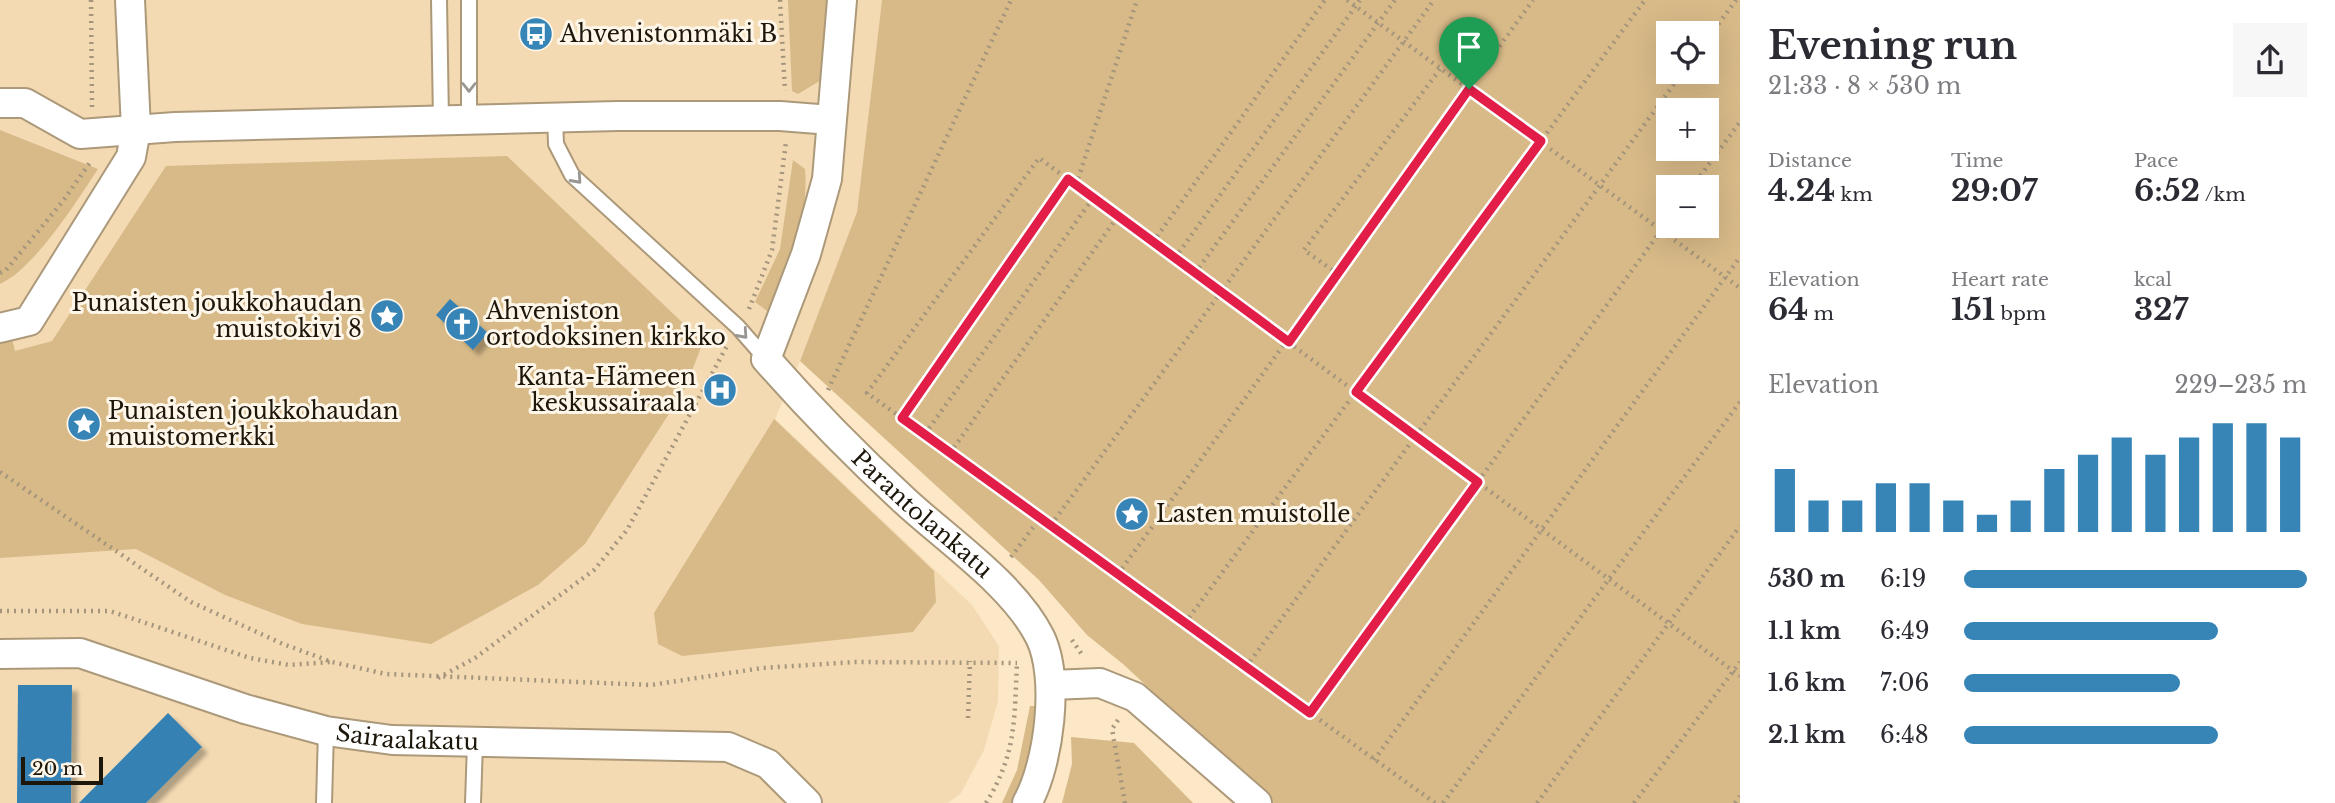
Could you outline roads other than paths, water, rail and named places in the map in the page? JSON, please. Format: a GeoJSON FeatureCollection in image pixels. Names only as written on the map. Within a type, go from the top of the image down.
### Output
{"type":"FeatureCollection","features":[{"type":"Feature","properties":{"kind":"street"},"geometry":{"type":"LineString","coordinates":[[0,328],[29,321],[131,157],[136,129],[130,0]]}},
{"type":"Feature","properties":{"kind":"street"},"geometry":{"type":"LineString","coordinates":[[766,359],[806,254],[823,192],[842,0]]}},
{"type":"Feature","properties":{"kind":"street"},"geometry":{"type":"LineString","coordinates":[[0,103],[25,103],[80,134],[136,129],[555,117],[786,116],[831,120]]}},
{"type":"Feature","properties":{"kind":"street","name":"Parantolankatu"},"geometry":{"type":"LineString","coordinates":[[766,359],[837,436],[1016,604],[1041,640],[1051,685]]}},
{"type":"Feature","properties":{"kind":"street","name":"Sairaalakatu"},"geometry":{"type":"LineString","coordinates":[[0,654],[80,653],[245,709],[326,731],[392,740],[728,747],[768,764],[807,803]]}},
{"type":"Feature","properties":{"kind":"street"},"geometry":{"type":"LineString","coordinates":[[1027,803],[1037,785],[1048,726],[1051,685],[1100,683],[1135,697],[1257,803]]}},
{"type":"Feature","properties":{"kind":"lane"},"geometry":{"type":"LineString","coordinates":[[439,0],[455,120]]}},
{"type":"Feature","properties":{"kind":"lane"},"geometry":{"type":"LineString","coordinates":[[455,120],[469,55],[470,0]]}},
{"type":"Feature","properties":{"kind":"lane"},"geometry":{"type":"LineString","coordinates":[[555,117],[556,144],[572,176],[738,327],[766,359]]}},
{"type":"Feature","properties":{"kind":"lane"},"geometry":{"type":"LineString","coordinates":[[324,803],[326,731]]}},
{"type":"Feature","properties":{"kind":"lane"},"geometry":{"type":"LineString","coordinates":[[473,803],[475,743]]}},
{"type":"Feature","properties":{"kind":"place","name":"Ahvenistonmäki B"},"geometry":{"type":"Point","coordinates":[536,34]}},
{"type":"Feature","properties":{"kind":"place","name":"Punaisten joukkohaudan muistokivi 8"},"geometry":{"type":"Point","coordinates":[387,316]}},
{"type":"Feature","properties":{"kind":"place","name":"Ahveniston ortodoksinen kirkko"},"geometry":{"type":"Point","coordinates":[462,324]}},
{"type":"Feature","properties":{"kind":"place","name":"Kanta-Hämeen keskussairaala"},"geometry":{"type":"Point","coordinates":[720,390]}},
{"type":"Feature","properties":{"kind":"place","name":"Punaisten joukkohaudan muistomerkki"},"geometry":{"type":"Point","coordinates":[84,424]}},
{"type":"Feature","properties":{"kind":"place","name":"Lasten muistolle"},"geometry":{"type":"Point","coordinates":[1132,514]}}]}
